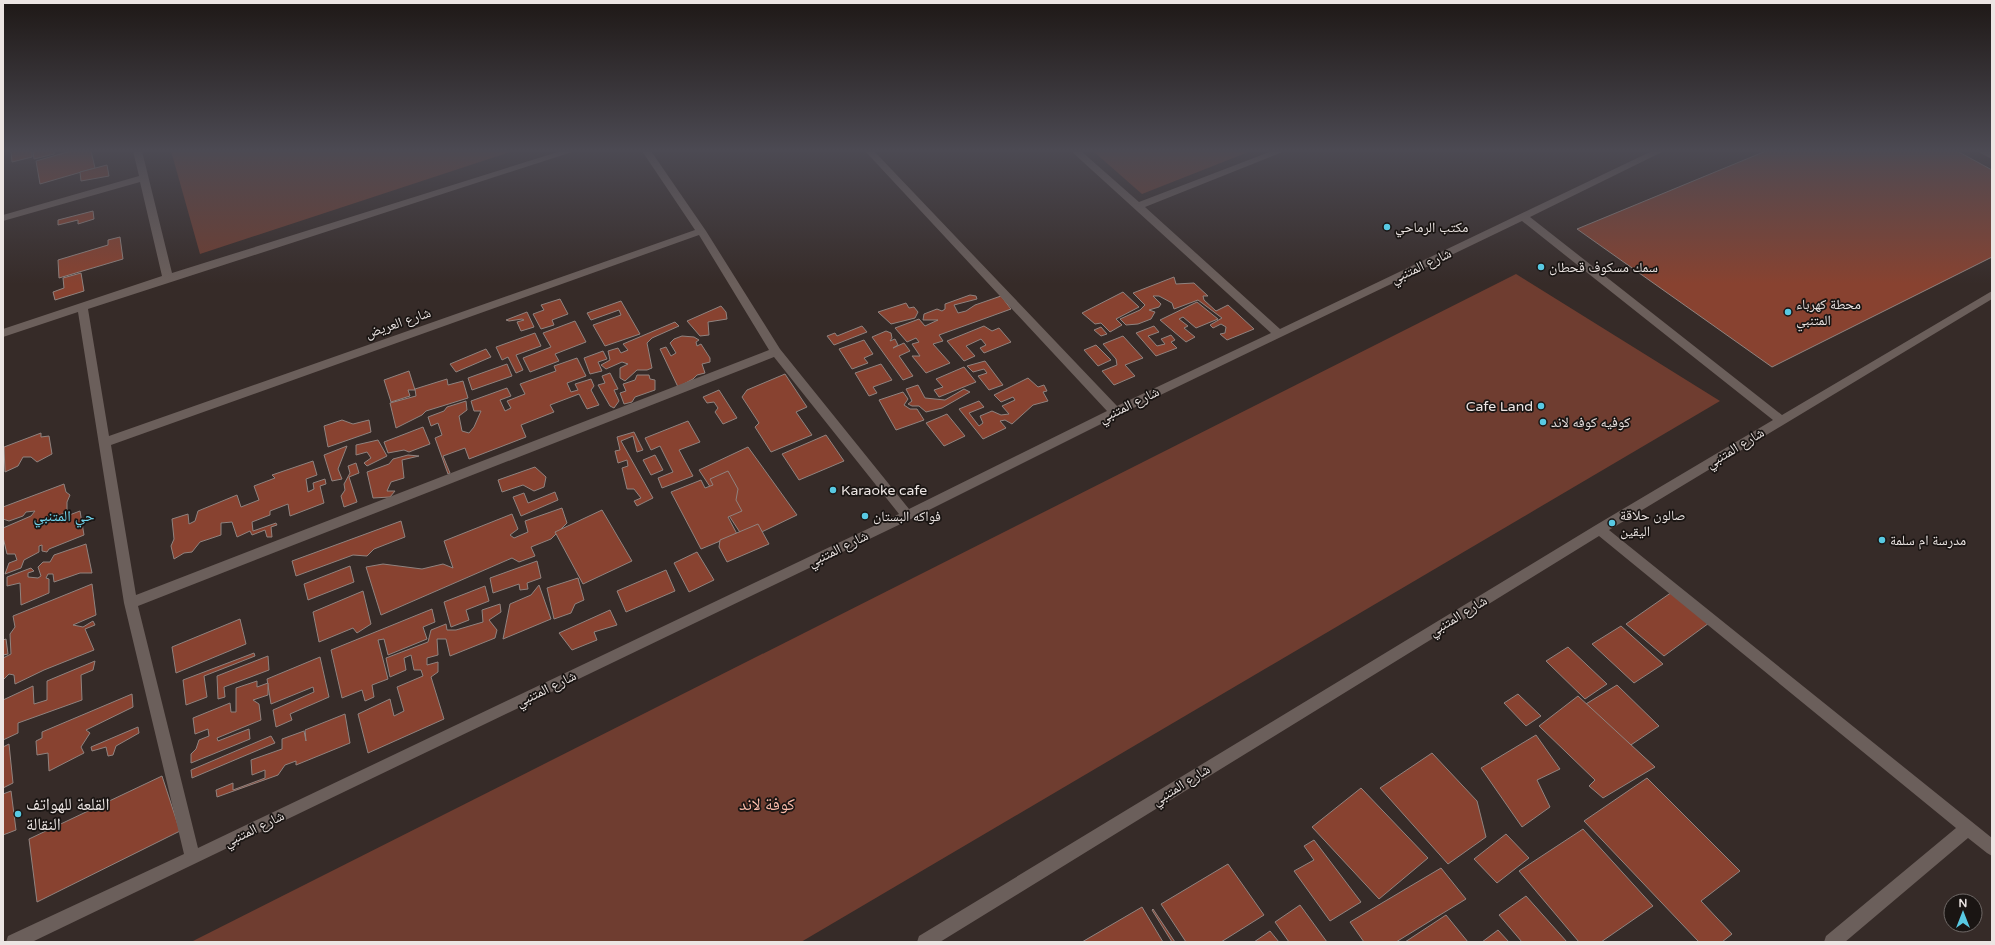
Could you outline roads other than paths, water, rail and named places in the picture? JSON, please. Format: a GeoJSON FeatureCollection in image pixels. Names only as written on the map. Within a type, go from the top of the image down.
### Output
{"type":"FeatureCollection","features":[{"type":"Feature","properties":{"kind":"street"},"geometry":{"type":"LineString","coordinates":[[3,218],[83,195]]}},
{"type":"Feature","properties":{"kind":"street"},"geometry":{"type":"LineString","coordinates":[[147,195],[168,278]]}},
{"type":"Feature","properties":{"kind":"street"},"geometry":{"type":"LineString","coordinates":[[3,333],[168,278],[431,195]]}},
{"type":"Feature","properties":{"kind":"street"},"geometry":{"type":"LineString","coordinates":[[676,195],[701,231],[776,352],[907,516]]}},
{"type":"Feature","properties":{"kind":"street"},"geometry":{"type":"LineString","coordinates":[[911,195],[1115,412]]}},
{"type":"Feature","properties":{"kind":"street"},"geometry":{"type":"LineString","coordinates":[[1126,195],[1279,334]]}},
{"type":"Feature","properties":{"kind":"street"},"geometry":{"type":"LineString","coordinates":[[1138,206],[1167,195]]}},
{"type":"Feature","properties":{"kind":"street","name":"شارع المتنبي"},"geometry":{"type":"LineString","coordinates":[[14,942],[193,858],[907,516],[1115,412],[1568,195]]}},
{"type":"Feature","properties":{"kind":"street"},"geometry":{"type":"LineString","coordinates":[[1523,217],[1781,420]]}},
{"type":"Feature","properties":{"kind":"street","name":"شارع العريض"},"geometry":{"type":"LineString","coordinates":[[105,442],[701,231]]}},
{"type":"Feature","properties":{"kind":"street","name":"شارع المتنبي"},"geometry":{"type":"LineString","coordinates":[[925,942],[1600,529],[1992,294]]}},
{"type":"Feature","properties":{"kind":"street"},"geometry":{"type":"LineString","coordinates":[[82,307],[131,603],[193,858]]}},
{"type":"Feature","properties":{"kind":"street"},"geometry":{"type":"LineString","coordinates":[[131,603],[776,352]]}},
{"type":"Feature","properties":{"kind":"street"},"geometry":{"type":"LineString","coordinates":[[1600,529],[1992,848]]}},
{"type":"Feature","properties":{"kind":"street"},"geometry":{"type":"LineString","coordinates":[[1832,942],[1968,828]]}},
{"type":"Feature","properties":{"kind":"place","name":"مكتب الرماحي"},"geometry":{"type":"Point","coordinates":[1387,227]}},
{"type":"Feature","properties":{"kind":"place","name":"سمك مسكوف قحطان"},"geometry":{"type":"Point","coordinates":[1541,267]}},
{"type":"Feature","properties":{"kind":"place","name":"محطة كهرباء المتنبي"},"geometry":{"type":"Point","coordinates":[1788,312]}},
{"type":"Feature","properties":{"kind":"place","name":"Cafe Land"},"geometry":{"type":"Point","coordinates":[1541,406]}},
{"type":"Feature","properties":{"kind":"place","name":"كوفيه كوفه لاند"},"geometry":{"type":"Point","coordinates":[1543,422]}},
{"type":"Feature","properties":{"kind":"place","name":"Karaoke cafe"},"geometry":{"type":"Point","coordinates":[833,490]}},
{"type":"Feature","properties":{"kind":"place","name":"فواكه البستان"},"geometry":{"type":"Point","coordinates":[865,516]}},
{"type":"Feature","properties":{"kind":"place","name":"صالون حلاقة اليقين"},"geometry":{"type":"Point","coordinates":[1612,523]}},
{"type":"Feature","properties":{"kind":"place","name":"مدرسة ام سلمة"},"geometry":{"type":"Point","coordinates":[1882,540]}},
{"type":"Feature","properties":{"kind":"place","name":"القلعة للهواتف النقالة"},"geometry":{"type":"Point","coordinates":[18,814]}},
{"type":"Feature","properties":{"kind":"district","name":"حي المتنبي"},"geometry":{"type":"Point","coordinates":[64,516]}},
{"type":"Feature","properties":{"kind":"park label","name":"كوفة لاند"},"geometry":{"type":"Point","coordinates":[767,804]}}]}
